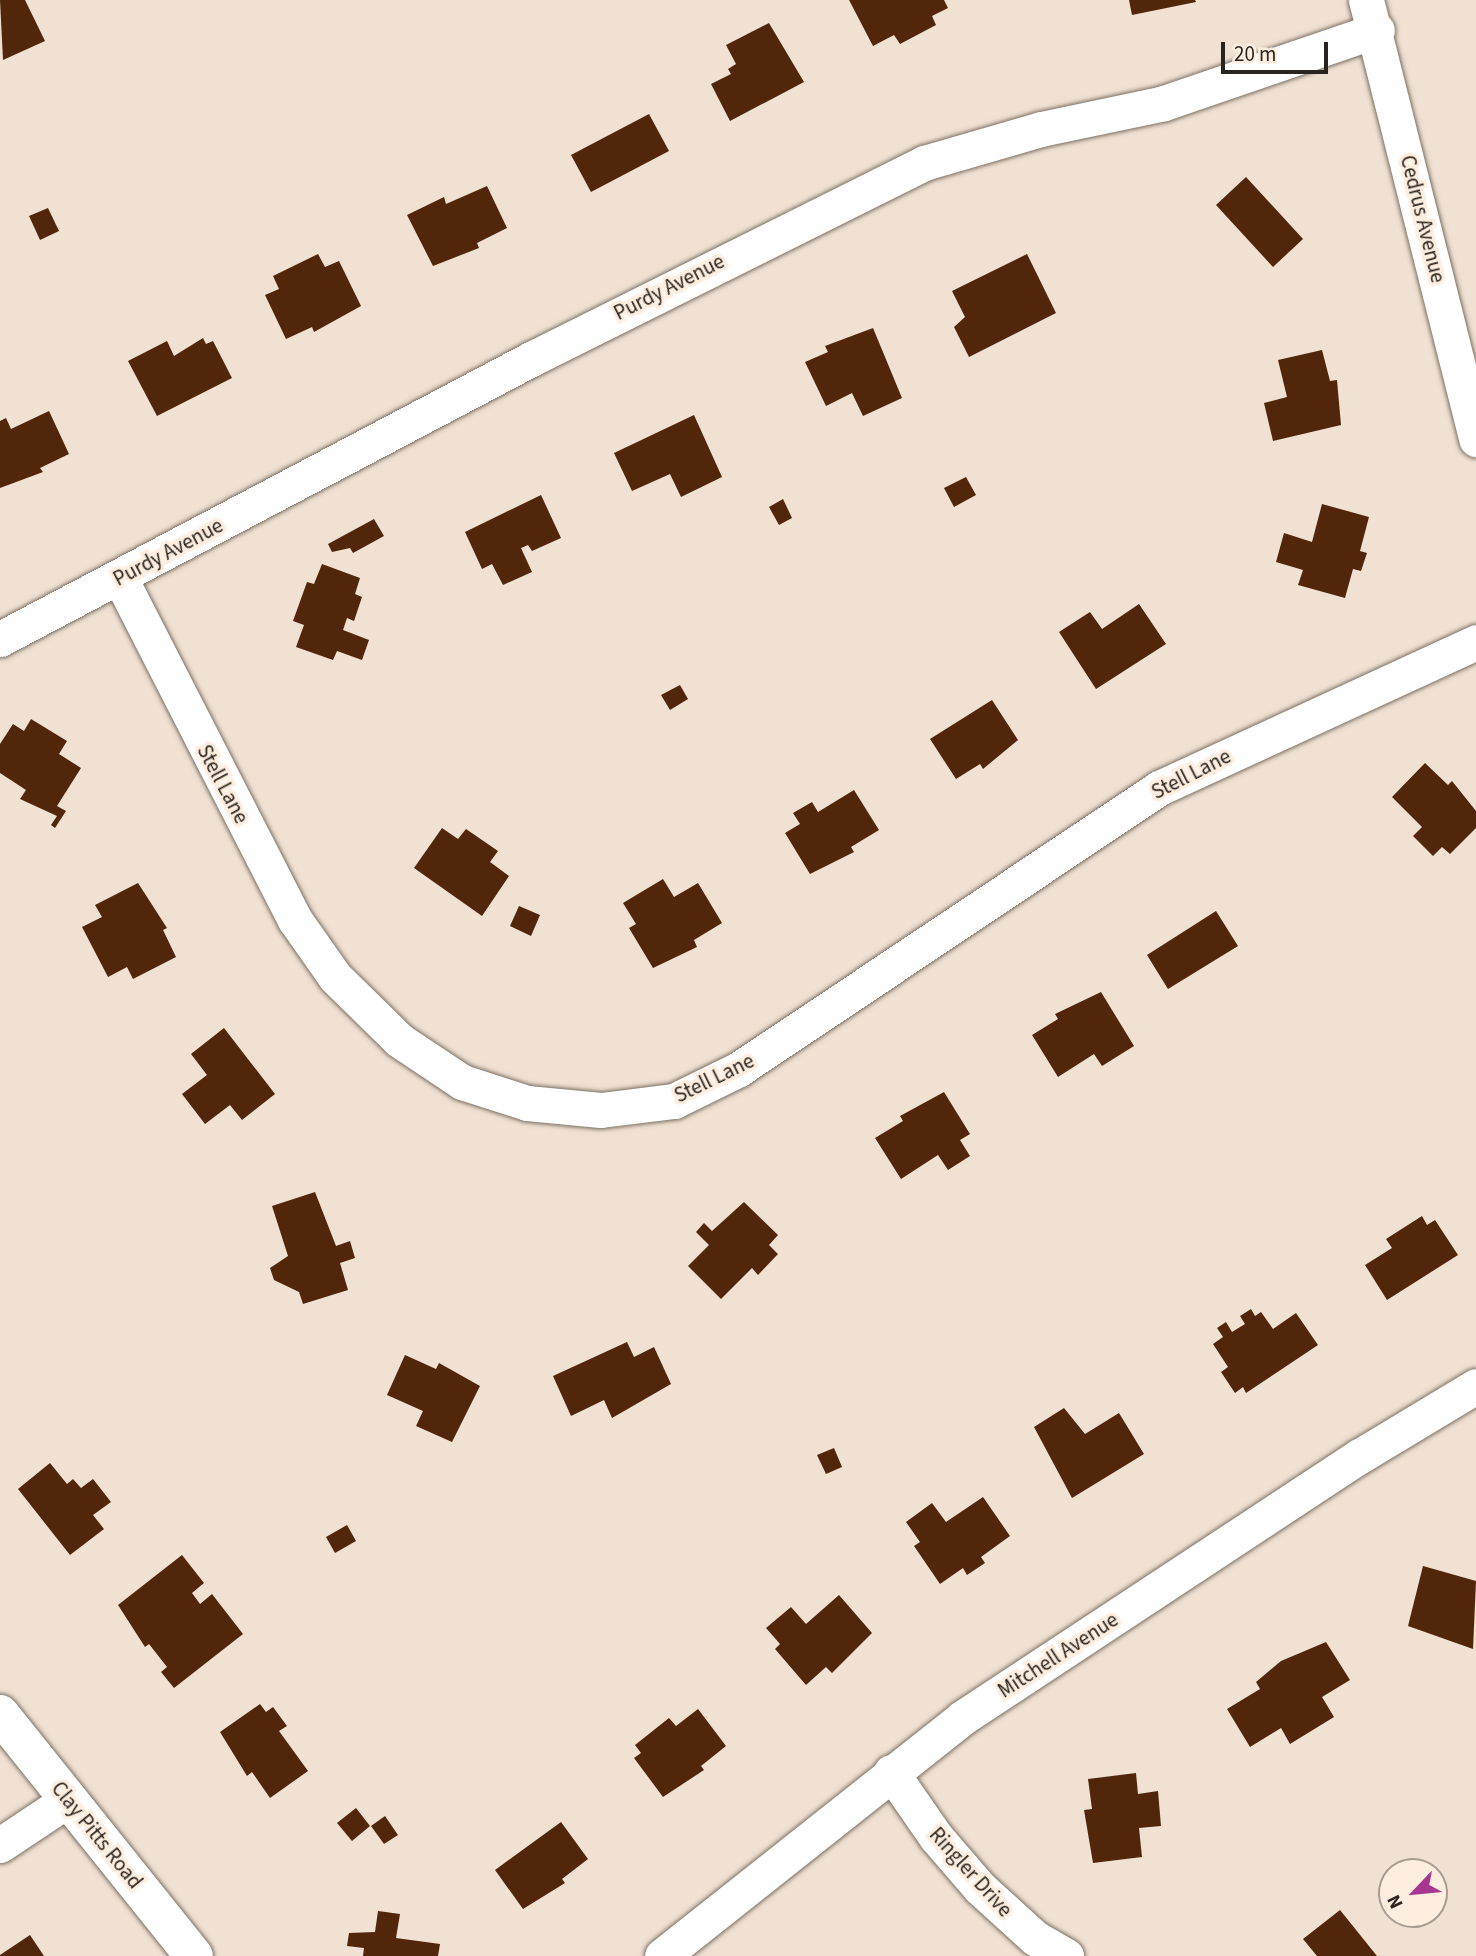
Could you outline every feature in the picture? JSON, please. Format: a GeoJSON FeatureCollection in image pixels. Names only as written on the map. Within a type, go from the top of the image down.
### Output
{"type":"FeatureCollection","features":[{"type":"Feature","properties":{"kind":"street","name":"Cedrus Avenue"},"geometry":{"type":"LineString","coordinates":[[1372,15],[1476,439]]}},
{"type":"Feature","properties":{"kind":"street","name":"Purdy Avenue"},"geometry":{"type":"LineString","coordinates":[[0,639],[120,578],[554,346],[924,163],[1041,129],[1164,103],[1372,15]]}},
{"type":"Feature","properties":{"kind":"street","name":"Stell Lane"},"geometry":{"type":"LineString","coordinates":[[120,578],[295,920],[335,977],[399,1040],[462,1082],[527,1103],[601,1110],[674,1101],[739,1069],[1159,788],[1476,642]]}},
{"type":"Feature","properties":{"kind":"street","name":"Mitchell Avenue"},"geometry":{"type":"LineString","coordinates":[[662,1956],[891,1772],[974,1710],[1360,1456],[1473,1393]]}},
{"type":"Feature","properties":{"kind":"street","name":"Clay Pitts Road"},"geometry":{"type":"LineString","coordinates":[[0,1714],[194,1956]]}},
{"type":"Feature","properties":{"kind":"street","name":"Ringler Drive"},"geometry":{"type":"LineString","coordinates":[[891,1772],[936,1838],[980,1888],[1034,1938],[1066,1956]]}},
{"type":"Feature","properties":{"kind":"street"},"geometry":{"type":"LineString","coordinates":[[0,1845],[69,1799]]}},
{"type":"Feature","properties":{"kind":"building"},"geometry":{"type":"Polygon","coordinates":[[[0,0],[25,0],[45,41],[3,60],[0,0]]]}},
{"type":"Feature","properties":{"kind":"building"},"geometry":{"type":"Polygon","coordinates":[[[849,0],[944,0],[948,8],[932,16],[936,25],[900,44],[894,35],[873,46],[849,0]]]}},
{"type":"Feature","properties":{"kind":"building"},"geometry":{"type":"Polygon","coordinates":[[[1129,0],[1195,0],[1196,2],[1132,15],[1129,0]]]}},
{"type":"Feature","properties":{"kind":"building"},"geometry":{"type":"Polygon","coordinates":[[[769,23],[804,82],[730,121],[711,84],[731,74],[728,69],[736,64],[726,45],[769,23]]]}},
{"type":"Feature","properties":{"kind":"building"},"geometry":{"type":"Polygon","coordinates":[[[649,114],[669,151],[591,192],[571,155],[649,114]]]}},
{"type":"Feature","properties":{"kind":"building"},"geometry":{"type":"Polygon","coordinates":[[[1246,177],[1303,239],[1273,267],[1216,205],[1246,177]]]}},
{"type":"Feature","properties":{"kind":"building"},"geometry":{"type":"Polygon","coordinates":[[[487,186],[507,228],[477,243],[479,248],[433,266],[407,215],[444,197],[446,204],[487,186]]]}},
{"type":"Feature","properties":{"kind":"building"},"geometry":{"type":"Polygon","coordinates":[[[48,208],[59,231],[40,240],[29,216],[48,208]]]}},
{"type":"Feature","properties":{"kind":"building"},"geometry":{"type":"Polygon","coordinates":[[[318,254],[325,267],[339,261],[361,306],[314,332],[312,327],[286,339],[265,295],[279,289],[273,276],[318,254]]]}},
{"type":"Feature","properties":{"kind":"building"},"geometry":{"type":"Polygon","coordinates":[[[1027,254],[1056,313],[969,357],[954,327],[965,317],[952,291],[1027,254]]]}},
{"type":"Feature","properties":{"kind":"building"},"geometry":{"type":"Polygon","coordinates":[[[873,328],[902,398],[863,416],[852,393],[826,406],[805,362],[828,352],[825,346],[873,328]]]}},
{"type":"Feature","properties":{"kind":"building"},"geometry":{"type":"Polygon","coordinates":[[[203,338],[206,344],[213,341],[232,378],[157,416],[128,361],[167,341],[174,356],[203,338]]]}},
{"type":"Feature","properties":{"kind":"building"},"geometry":{"type":"Polygon","coordinates":[[[1322,350],[1330,381],[1337,380],[1341,425],[1273,441],[1264,403],[1287,397],[1278,360],[1322,350]]]}},
{"type":"Feature","properties":{"kind":"building"},"geometry":{"type":"Polygon","coordinates":[[[49,411],[69,454],[40,468],[43,472],[0,488],[0,421],[6,418],[11,429],[49,411]]]}},
{"type":"Feature","properties":{"kind":"building"},"geometry":{"type":"Polygon","coordinates":[[[694,415],[722,477],[681,497],[670,474],[632,491],[614,453],[694,415]]]}},
{"type":"Feature","properties":{"kind":"building"},"geometry":{"type":"Polygon","coordinates":[[[966,477],[976,495],[954,507],[944,488],[966,477]]]}},
{"type":"Feature","properties":{"kind":"building"},"geometry":{"type":"Polygon","coordinates":[[[541,495],[561,538],[532,551],[528,545],[521,548],[532,572],[503,585],[492,564],[482,569],[465,532],[541,495]]]}},
{"type":"Feature","properties":{"kind":"building"},"geometry":{"type":"Polygon","coordinates":[[[783,499],[792,518],[779,525],[769,507],[783,499]]]}},
{"type":"Feature","properties":{"kind":"building"},"geometry":{"type":"Polygon","coordinates":[[[1322,504],[1369,517],[1360,551],[1367,553],[1361,571],[1353,569],[1345,598],[1298,585],[1303,570],[1276,562],[1284,533],[1312,542],[1322,504]]]}},
{"type":"Feature","properties":{"kind":"building"},"geometry":{"type":"Polygon","coordinates":[[[374,519],[384,536],[353,553],[350,548],[332,552],[328,544],[374,519]]]}},
{"type":"Feature","properties":{"kind":"building"},"geometry":{"type":"Polygon","coordinates":[[[322,564],[360,578],[355,594],[362,597],[354,621],[347,618],[343,630],[369,640],[362,660],[337,651],[333,660],[296,647],[304,625],[293,621],[307,582],[314,584],[322,564]]]}},
{"type":"Feature","properties":{"kind":"building"},"geometry":{"type":"Polygon","coordinates":[[[1139,604],[1166,644],[1096,689],[1059,632],[1090,612],[1102,629],[1139,604]]]}},
{"type":"Feature","properties":{"kind":"building"},"geometry":{"type":"Polygon","coordinates":[[[680,685],[688,699],[670,710],[661,695],[680,685]]]}},
{"type":"Feature","properties":{"kind":"building"},"geometry":{"type":"Polygon","coordinates":[[[992,700],[1018,740],[983,769],[980,764],[956,779],[930,739],[992,700]]]}},
{"type":"Feature","properties":{"kind":"building"},"geometry":{"type":"Polygon","coordinates":[[[31,719],[67,741],[59,754],[81,768],[57,806],[66,811],[55,828],[51,825],[57,816],[20,799],[26,790],[0,773],[0,744],[13,724],[24,731],[31,719]]]}},
{"type":"Feature","properties":{"kind":"building"},"geometry":{"type":"Polygon","coordinates":[[[1425,763],[1448,785],[1452,781],[1476,811],[1476,828],[1450,854],[1442,847],[1433,856],[1413,836],[1422,827],[1392,797],[1425,763]]]}},
{"type":"Feature","properties":{"kind":"building"},"geometry":{"type":"Polygon","coordinates":[[[854,790],[879,830],[851,847],[854,852],[810,874],[785,833],[800,824],[793,813],[812,802],[818,812],[854,790]]]}},
{"type":"Feature","properties":{"kind":"building"},"geometry":{"type":"Polygon","coordinates":[[[442,828],[458,839],[466,829],[498,851],[490,862],[509,876],[482,916],[414,868],[442,828]]]}},
{"type":"Feature","properties":{"kind":"building"},"geometry":{"type":"Polygon","coordinates":[[[663,879],[674,897],[698,883],[722,923],[694,940],[697,947],[653,968],[629,928],[636,924],[623,903],[663,879]]]}},
{"type":"Feature","properties":{"kind":"building"},"geometry":{"type":"Polygon","coordinates":[[[138,883],[167,928],[163,930],[176,957],[133,979],[127,967],[108,977],[82,927],[102,917],[95,905],[138,883]]]}},
{"type":"Feature","properties":{"kind":"building"},"geometry":{"type":"Polygon","coordinates":[[[519,906],[540,915],[531,936],[510,926],[519,906]]]}},
{"type":"Feature","properties":{"kind":"building"},"geometry":{"type":"Polygon","coordinates":[[[1216,911],[1238,946],[1168,989],[1147,955],[1216,911]]]}},
{"type":"Feature","properties":{"kind":"building"},"geometry":{"type":"Polygon","coordinates":[[[1101,992],[1134,1046],[1102,1066],[1094,1054],[1058,1077],[1032,1035],[1058,1019],[1055,1014],[1101,992]]]}},
{"type":"Feature","properties":{"kind":"building"},"geometry":{"type":"Polygon","coordinates":[[[224,1028],[275,1094],[242,1120],[230,1105],[205,1124],[182,1094],[207,1075],[191,1054],[224,1028]]]}},
{"type":"Feature","properties":{"kind":"building"},"geometry":{"type":"Polygon","coordinates":[[[944,1092],[970,1134],[960,1140],[970,1156],[948,1170],[938,1155],[901,1179],[875,1138],[903,1121],[900,1116],[944,1092]]]}},
{"type":"Feature","properties":{"kind":"building"},"geometry":{"type":"Polygon","coordinates":[[[315,1192],[336,1246],[350,1241],[355,1258],[340,1263],[348,1290],[303,1304],[299,1292],[274,1280],[270,1268],[288,1256],[272,1206],[315,1192]]]}},
{"type":"Feature","properties":{"kind":"building"},"geometry":{"type":"Polygon","coordinates":[[[744,1202],[778,1235],[769,1245],[778,1254],[758,1275],[752,1268],[721,1299],[688,1266],[709,1245],[696,1232],[704,1223],[712,1231],[744,1202]]]}},
{"type":"Feature","properties":{"kind":"building"},"geometry":{"type":"Polygon","coordinates":[[[1422,1216],[1427,1225],[1435,1220],[1458,1255],[1387,1300],[1365,1265],[1392,1248],[1386,1239],[1422,1216]]]}},
{"type":"Feature","properties":{"kind":"building"},"geometry":{"type":"Polygon","coordinates":[[[1251,1309],[1255,1316],[1261,1312],[1273,1329],[1296,1313],[1318,1345],[1246,1393],[1243,1387],[1235,1393],[1221,1372],[1228,1367],[1213,1344],[1223,1337],[1217,1328],[1226,1322],[1232,1332],[1245,1324],[1240,1316],[1251,1309]]]}},
{"type":"Feature","properties":{"kind":"building"},"geometry":{"type":"Polygon","coordinates":[[[627,1342],[634,1357],[654,1347],[671,1384],[612,1418],[604,1400],[571,1416],[553,1376],[627,1342]]]}},
{"type":"Feature","properties":{"kind":"building"},"geometry":{"type":"Polygon","coordinates":[[[405,1355],[436,1369],[439,1363],[480,1386],[452,1442],[416,1426],[423,1411],[387,1395],[405,1355]]]}},
{"type":"Feature","properties":{"kind":"building"},"geometry":{"type":"Polygon","coordinates":[[[1064,1408],[1085,1434],[1119,1413],[1144,1454],[1072,1498],[1034,1427],[1064,1408]]]}},
{"type":"Feature","properties":{"kind":"building"},"geometry":{"type":"Polygon","coordinates":[[[834,1448],[842,1467],[826,1474],[817,1455],[834,1448]]]}},
{"type":"Feature","properties":{"kind":"building"},"geometry":{"type":"Polygon","coordinates":[[[50,1463],[67,1484],[73,1479],[81,1488],[93,1479],[111,1502],[93,1515],[104,1529],[70,1555],[18,1489],[50,1463]]]}},
{"type":"Feature","properties":{"kind":"building"},"geometry":{"type":"Polygon","coordinates":[[[983,1497],[1010,1536],[981,1557],[985,1563],[967,1575],[963,1568],[940,1584],[914,1546],[920,1542],[906,1522],[932,1503],[946,1522],[983,1497]]]}},
{"type":"Feature","properties":{"kind":"building"},"geometry":{"type":"Polygon","coordinates":[[[347,1525],[356,1541],[335,1553],[326,1537],[347,1525]]]}},
{"type":"Feature","properties":{"kind":"building"},"geometry":{"type":"Polygon","coordinates":[[[182,1555],[204,1583],[192,1593],[200,1604],[212,1594],[243,1634],[174,1688],[161,1672],[167,1667],[149,1644],[145,1647],[118,1605],[182,1555]]]}},
{"type":"Feature","properties":{"kind":"building"},"geometry":{"type":"Polygon","coordinates":[[[1423,1566],[1476,1581],[1473,1649],[1408,1626],[1423,1566]]]}},
{"type":"Feature","properties":{"kind":"building"},"geometry":{"type":"Polygon","coordinates":[[[839,1595],[872,1633],[832,1673],[826,1667],[806,1685],[775,1649],[780,1644],[766,1628],[791,1607],[806,1624],[839,1595]]]}},
{"type":"Feature","properties":{"kind":"building"},"geometry":{"type":"Polygon","coordinates":[[[1326,1642],[1350,1680],[1322,1697],[1334,1717],[1290,1744],[1281,1728],[1250,1747],[1227,1709],[1260,1689],[1256,1682],[1281,1661],[1326,1642]]]}},
{"type":"Feature","properties":{"kind":"building"},"geometry":{"type":"Polygon","coordinates":[[[260,1704],[266,1712],[273,1707],[287,1726],[279,1731],[308,1771],[270,1798],[252,1772],[247,1776],[220,1732],[260,1704]]]}},
{"type":"Feature","properties":{"kind":"building"},"geometry":{"type":"Polygon","coordinates":[[[698,1709],[726,1746],[701,1766],[704,1770],[663,1797],[634,1758],[641,1753],[635,1745],[669,1718],[676,1726],[698,1709]]]}},
{"type":"Feature","properties":{"kind":"building"},"geometry":{"type":"Polygon","coordinates":[[[1136,1773],[1138,1794],[1158,1791],[1161,1826],[1139,1828],[1142,1857],[1093,1863],[1084,1810],[1092,1809],[1088,1779],[1136,1773]]]}},
{"type":"Feature","properties":{"kind":"building"},"geometry":{"type":"Polygon","coordinates":[[[356,1808],[370,1826],[352,1841],[337,1823],[356,1808]]]}},
{"type":"Feature","properties":{"kind":"building"},"geometry":{"type":"Polygon","coordinates":[[[385,1816],[398,1835],[384,1844],[371,1826],[385,1816]]]}},
{"type":"Feature","properties":{"kind":"building"},"geometry":{"type":"Polygon","coordinates":[[[561,1822],[588,1859],[562,1879],[565,1883],[523,1909],[495,1870],[561,1822]]]}},
{"type":"Feature","properties":{"kind":"building"},"geometry":{"type":"Polygon","coordinates":[[[1340,1910],[1377,1956],[1317,1956],[1303,1939],[1340,1910]]]}},
{"type":"Feature","properties":{"kind":"building"},"geometry":{"type":"Polygon","coordinates":[[[378,1911],[400,1914],[396,1938],[440,1944],[438,1956],[363,1956],[364,1948],[347,1946],[349,1933],[375,1932],[378,1911]]]}},
{"type":"Feature","properties":{"kind":"building"},"geometry":{"type":"Polygon","coordinates":[[[30,1935],[44,1956],[0,1956],[0,1955],[30,1935]]]}}]}
